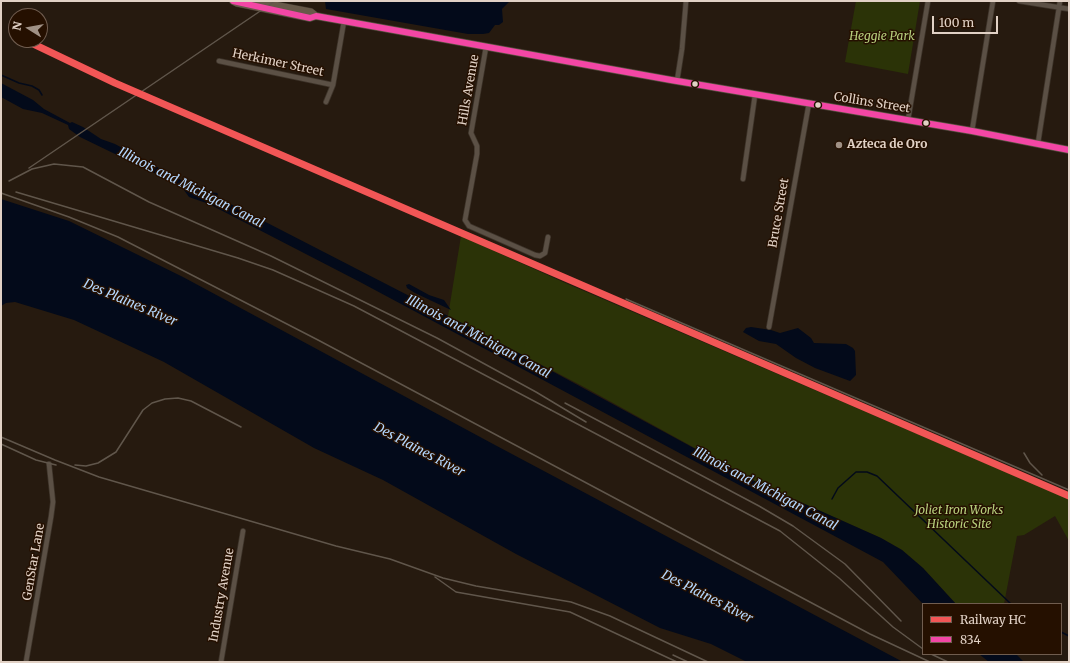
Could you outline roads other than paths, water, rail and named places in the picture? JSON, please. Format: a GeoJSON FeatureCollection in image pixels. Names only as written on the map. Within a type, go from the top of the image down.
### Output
{"type":"FeatureCollection","features":[{"type":"Feature","properties":{"kind":"main road","name":"Collins Street"},"geometry":{"type":"LineString","coordinates":[[234,1],[237,4],[310,18],[316,16]]}},
{"type":"Feature","properties":{"kind":"main road","name":"Collins Street"},"geometry":{"type":"LineString","coordinates":[[254,1],[311,12],[316,16],[344,22],[972,131],[1069,150]]}},
{"type":"Feature","properties":{"kind":"street"},"geometry":{"type":"LineString","coordinates":[[677,81],[682,49],[686,1]]}},
{"type":"Feature","properties":{"kind":"street"},"geometry":{"type":"LineString","coordinates":[[908,120],[928,1]]}},
{"type":"Feature","properties":{"kind":"street"},"geometry":{"type":"LineString","coordinates":[[972,131],[993,1]]}},
{"type":"Feature","properties":{"kind":"street"},"geometry":{"type":"LineString","coordinates":[[1019,1],[1069,10]]}},
{"type":"Feature","properties":{"kind":"street"},"geometry":{"type":"LineString","coordinates":[[1038,143],[1060,1]]}},
{"type":"Feature","properties":{"kind":"street"},"geometry":{"type":"LineString","coordinates":[[326,102],[333,85],[344,22]]}},
{"type":"Feature","properties":{"kind":"street","name":"Hills Avenue"},"geometry":{"type":"LineString","coordinates":[[486,47],[471,133],[477,146],[477,154],[466,220],[469,226],[535,255],[540,256],[544,253],[548,237]]}},
{"type":"Feature","properties":{"kind":"street","name":"Herkimer Street"},"geometry":{"type":"LineString","coordinates":[[219,61],[333,85]]}},
{"type":"Feature","properties":{"kind":"street"},"geometry":{"type":"LineString","coordinates":[[743,179],[755,94]]}},
{"type":"Feature","properties":{"kind":"street","name":"Bruce Street"},"geometry":{"type":"LineString","coordinates":[[769,327],[809,103]]}},
{"type":"Feature","properties":{"kind":"street","name":"GenStar Lane"},"geometry":{"type":"LineString","coordinates":[[26,662],[53,502],[49,464]]}},
{"type":"Feature","properties":{"kind":"street","name":"Industry Avenue"},"geometry":{"type":"LineString","coordinates":[[221,662],[243,531]]}},
{"type":"Feature","properties":{"kind":"water"},"geometry":{"type":"Polygon","coordinates":[[[325,1],[510,1],[502,9],[503,22],[499,25],[495,25],[489,33],[468,34],[326,9],[325,1]]]}},
{"type":"Feature","properties":{"kind":"water","name":"Illinois and Michigan Canal"},"geometry":{"type":"Polygon","coordinates":[[[1,83],[33,100],[44,109],[70,123],[72,122],[83,127],[101,139],[115,144],[183,181],[191,182],[209,192],[217,193],[217,197],[491,338],[760,484],[881,538],[902,550],[923,568],[955,603],[922,603],[883,562],[360,282],[209,204],[189,197],[181,186],[80,137],[69,129],[68,125],[42,113],[23,109],[1,97],[1,83]]]}},
{"type":"Feature","properties":{"kind":"water","name":"Des Plaines River"},"geometry":{"type":"Polygon","coordinates":[[[1,199],[69,221],[183,277],[903,662],[747,662],[711,644],[660,628],[516,554],[383,480],[314,448],[164,362],[74,320],[15,302],[6,303],[1,306],[1,199]]]}},
{"type":"Feature","properties":{"kind":"water"},"geometry":{"type":"Polygon","coordinates":[[[409,284],[429,295],[444,300],[451,310],[415,293],[407,288],[406,285],[409,284]]]}},
{"type":"Feature","properties":{"kind":"water"},"geometry":{"type":"Polygon","coordinates":[[[751,327],[780,333],[798,328],[811,338],[814,343],[846,344],[855,351],[856,375],[850,381],[815,368],[796,358],[776,344],[759,341],[743,332],[746,328],[751,327]]]}},
{"type":"Feature","properties":{"kind":"water"},"geometry":{"type":"Polygon","coordinates":[[[980,655],[1017,655],[1024,662],[989,662],[980,655]]]}},
{"type":"Feature","properties":{"kind":"waterway"},"geometry":{"type":"LineString","coordinates":[[1,75],[19,83],[32,86],[39,90],[42,95]]}},
{"type":"Feature","properties":{"kind":"waterway"},"geometry":{"type":"LineString","coordinates":[[832,499],[838,488],[856,472],[867,472],[877,476],[1010,603]]}},
{"type":"Feature","properties":{"kind":"waterway"},"geometry":{"type":"LineString","coordinates":[[1062,632],[1069,636]]}},
{"type":"Feature","properties":{"kind":"railway"},"geometry":{"type":"LineString","coordinates":[[29,168],[275,1]]}},
{"type":"Feature","properties":{"kind":"railway"},"geometry":{"type":"LineString","coordinates":[[9,181],[32,169],[54,164],[83,167],[149,202],[271,256],[437,338],[536,392],[586,422]]}},
{"type":"Feature","properties":{"kind":"railway"},"geometry":{"type":"LineString","coordinates":[[16,192],[238,258],[273,270],[354,306],[780,531],[839,578],[893,627],[922,648]]}},
{"type":"Feature","properties":{"kind":"railway"},"geometry":{"type":"LineString","coordinates":[[1,193],[69,217],[118,237],[318,340],[870,634],[930,662]]}},
{"type":"Feature","properties":{"kind":"railway"},"geometry":{"type":"LineString","coordinates":[[626,299],[1069,490]]}},
{"type":"Feature","properties":{"kind":"railway"},"geometry":{"type":"LineString","coordinates":[[75,465],[86,466],[98,463],[116,452],[143,410],[152,403],[165,399],[178,398],[191,401],[241,427]]}},
{"type":"Feature","properties":{"kind":"railway"},"geometry":{"type":"LineString","coordinates":[[565,403],[759,506],[793,526],[845,564],[901,621]]}},
{"type":"Feature","properties":{"kind":"railway"},"geometry":{"type":"LineString","coordinates":[[1,437],[99,477],[336,546],[390,559],[443,578],[476,586],[571,602],[610,616],[708,662]]}},
{"type":"Feature","properties":{"kind":"railway"},"geometry":{"type":"LineString","coordinates":[[1,444],[36,460],[56,465]]}},
{"type":"Feature","properties":{"kind":"railway"},"geometry":{"type":"LineString","coordinates":[[1024,453],[1030,463],[1042,475]]}},
{"type":"Feature","properties":{"kind":"railway"},"geometry":{"type":"LineString","coordinates":[[435,577],[456,592],[570,612],[677,662]]}},
{"type":"Feature","properties":{"kind":"railway"},"geometry":{"type":"LineString","coordinates":[[673,655],[688,662]]}},
{"type":"Feature","properties":{"kind":"railway"},"geometry":{"type":"LineString","coordinates":[[933,655],[948,662]]}},
{"type":"Feature","properties":{"kind":"rail line","name":"HC"},"geometry":{"type":"LineString","coordinates":[[42,48],[115,83],[1069,496]]}},
{"type":"Feature","properties":{"kind":"place","name":"Azteca de Oro"},"geometry":{"type":"Point","coordinates":[839,145]}},
{"type":"Feature","properties":{"kind":"park label","name":"Heggie Park"},"geometry":{"type":"Point","coordinates":[882,37]}},
{"type":"Feature","properties":{"kind":"park label","name":"Joliet Iron Works Historic Site"},"geometry":{"type":"Point","coordinates":[959,518]}}]}
